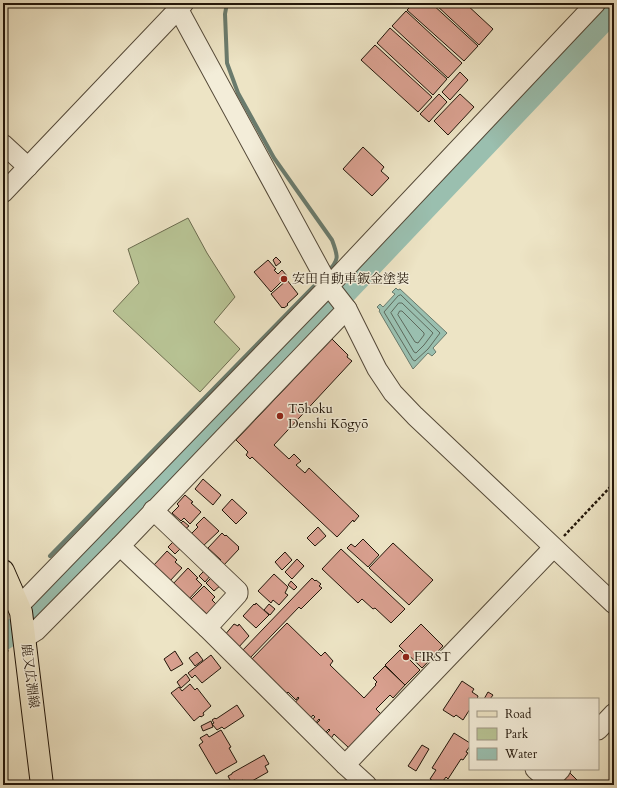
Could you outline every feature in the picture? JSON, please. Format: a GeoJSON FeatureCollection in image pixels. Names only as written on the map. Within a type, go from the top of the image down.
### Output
{"type":"FeatureCollection","features":[{"type":"Feature","properties":{"kind":"main road","name":"鹿又広淵線"},"geometry":{"type":"LineString","coordinates":[[3,572],[20,610],[25,638],[42,785]]}},
{"type":"Feature","properties":{"kind":"street"},"geometry":{"type":"LineString","coordinates":[[20,610],[596,3]]}},
{"type":"Feature","properties":{"kind":"street"},"geometry":{"type":"LineString","coordinates":[[3,193],[179,5],[319,268],[329,286],[347,309],[377,369],[393,393],[414,416],[614,604]]}},
{"type":"Feature","properties":{"kind":"street"},"geometry":{"type":"LineString","coordinates":[[3,144],[28,167]]}},
{"type":"Feature","properties":{"kind":"street"},"geometry":{"type":"LineString","coordinates":[[25,638],[36,631],[120,546],[347,309]]}},
{"type":"Feature","properties":{"kind":"street"},"geometry":{"type":"LineString","coordinates":[[153,510],[238,591],[238,594],[207,628]]}},
{"type":"Feature","properties":{"kind":"street"},"geometry":{"type":"LineString","coordinates":[[120,546],[207,628],[367,785]]}},
{"type":"Feature","properties":{"kind":"street"},"geometry":{"type":"LineString","coordinates":[[345,765],[553,548]]}},
{"type":"Feature","properties":{"kind":"street"},"geometry":{"type":"LineString","coordinates":[[599,729],[614,713]]}},
{"type":"Feature","properties":{"kind":"street"},"geometry":{"type":"LineString","coordinates":[[537,770],[552,778]]}},
{"type":"Feature","properties":{"kind":"path"},"geometry":{"type":"LineString","coordinates":[[553,548],[614,483]]}},
{"type":"Feature","properties":{"kind":"green space"},"geometry":{"type":"Polygon","coordinates":[[[188,218],[207,253],[235,297],[214,322],[240,349],[200,392],[113,311],[139,283],[128,249],[188,218]]]}},
{"type":"Feature","properties":{"kind":"water"},"geometry":{"type":"Polygon","coordinates":[[[396,288],[398,290],[400,289],[447,333],[433,348],[436,352],[432,356],[428,353],[413,369],[377,307],[380,304],[383,307],[395,294],[392,292],[396,288]]]}},
{"type":"Feature","properties":{"kind":"building"},"geometry":{"type":"Polygon","coordinates":[[[414,3],[431,3],[478,46],[464,61],[407,10],[414,3]]]}},
{"type":"Feature","properties":{"kind":"building"},"geometry":{"type":"Polygon","coordinates":[[[434,3],[465,3],[493,29],[479,45],[434,3]]]}},
{"type":"Feature","properties":{"kind":"building"},"geometry":{"type":"Polygon","coordinates":[[[406,11],[462,63],[448,78],[392,26],[406,11]]]}},
{"type":"Feature","properties":{"kind":"building"},"geometry":{"type":"Polygon","coordinates":[[[390,28],[447,79],[433,95],[377,43],[390,28]]]}},
{"type":"Feature","properties":{"kind":"building"},"geometry":{"type":"Polygon","coordinates":[[[375,45],[432,97],[418,112],[361,60],[375,45]]]}},
{"type":"Feature","properties":{"kind":"building"},"geometry":{"type":"Polygon","coordinates":[[[460,72],[468,80],[450,100],[442,92],[460,72]]]}},
{"type":"Feature","properties":{"kind":"building"},"geometry":{"type":"Polygon","coordinates":[[[439,94],[447,102],[429,122],[420,114],[439,94]]]}},
{"type":"Feature","properties":{"kind":"building"},"geometry":{"type":"Polygon","coordinates":[[[460,94],[474,107],[448,135],[434,121],[460,94]]]}},
{"type":"Feature","properties":{"kind":"building"},"geometry":{"type":"Polygon","coordinates":[[[363,147],[384,167],[381,171],[389,178],[372,196],[343,169],[363,147]]]}},
{"type":"Feature","properties":{"kind":"building"},"geometry":{"type":"Polygon","coordinates":[[[276,257],[281,262],[276,266],[273,260],[276,257]]]}},
{"type":"Feature","properties":{"kind":"building"},"geometry":{"type":"Polygon","coordinates":[[[268,260],[276,269],[274,270],[278,274],[282,270],[287,276],[271,292],[254,272],[268,260]]]}},
{"type":"Feature","properties":{"kind":"building"},"geometry":{"type":"Polygon","coordinates":[[[287,280],[298,294],[287,304],[288,305],[282,308],[271,294],[287,280]]]}},
{"type":"Feature","properties":{"kind":"building"},"geometry":{"type":"Polygon","coordinates":[[[332,339],[352,361],[274,445],[289,459],[294,454],[301,461],[296,465],[305,473],[309,468],[359,516],[354,522],[353,520],[337,537],[252,457],[250,459],[246,455],[248,452],[236,440],[332,339]]]}},
{"type":"Feature","properties":{"kind":"building"},"geometry":{"type":"Polygon","coordinates":[[[203,479],[221,495],[213,505],[195,489],[203,479]]]}},
{"type":"Feature","properties":{"kind":"building"},"geometry":{"type":"Polygon","coordinates":[[[185,495],[201,512],[190,524],[184,518],[181,521],[172,513],[179,506],[177,504],[185,495]]]}},
{"type":"Feature","properties":{"kind":"building"},"geometry":{"type":"Polygon","coordinates":[[[232,499],[247,513],[236,524],[222,510],[232,499]]]}},
{"type":"Feature","properties":{"kind":"building"},"geometry":{"type":"Polygon","coordinates":[[[204,517],[219,531],[202,547],[190,535],[198,527],[196,525],[204,517]]]}},
{"type":"Feature","properties":{"kind":"building"},"geometry":{"type":"Polygon","coordinates":[[[179,521],[181,523],[183,521],[189,526],[184,530],[177,523],[179,521]]]}},
{"type":"Feature","properties":{"kind":"building"},"geometry":{"type":"Polygon","coordinates":[[[318,527],[326,536],[315,546],[307,538],[318,527]]]}},
{"type":"Feature","properties":{"kind":"building"},"geometry":{"type":"Polygon","coordinates":[[[222,533],[239,547],[239,549],[223,566],[219,562],[221,560],[208,548],[222,533]]]}},
{"type":"Feature","properties":{"kind":"building"},"geometry":{"type":"Polygon","coordinates":[[[363,539],[379,555],[368,567],[347,548],[351,544],[355,547],[363,539]]]}},
{"type":"Feature","properties":{"kind":"building"},"geometry":{"type":"Polygon","coordinates":[[[174,541],[181,548],[175,554],[168,547],[174,541]]]}},
{"type":"Feature","properties":{"kind":"building"},"geometry":{"type":"Polygon","coordinates":[[[393,543],[433,580],[409,605],[369,568],[393,543]]]}},
{"type":"Feature","properties":{"kind":"building"},"geometry":{"type":"Polygon","coordinates":[[[341,549],[405,609],[391,623],[375,608],[373,609],[362,599],[358,603],[322,569],[341,549]]]}},
{"type":"Feature","properties":{"kind":"building"},"geometry":{"type":"Polygon","coordinates":[[[167,551],[177,560],[175,562],[182,568],[169,582],[153,566],[167,551]]]}},
{"type":"Feature","properties":{"kind":"building"},"geometry":{"type":"Polygon","coordinates":[[[285,552],[292,560],[282,570],[275,562],[285,552]]]}},
{"type":"Feature","properties":{"kind":"building"},"geometry":{"type":"Polygon","coordinates":[[[297,559],[304,566],[292,579],[285,572],[297,559]]]}},
{"type":"Feature","properties":{"kind":"building"},"geometry":{"type":"Polygon","coordinates":[[[188,568],[198,578],[196,579],[202,585],[188,600],[172,585],[188,568]]]}},
{"type":"Feature","properties":{"kind":"building"},"geometry":{"type":"Polygon","coordinates":[[[205,570],[211,575],[205,582],[199,576],[205,570]]]}},
{"type":"Feature","properties":{"kind":"building"},"geometry":{"type":"Polygon","coordinates":[[[274,574],[288,587],[285,593],[288,595],[279,605],[273,600],[271,603],[258,591],[274,574]]]}},
{"type":"Feature","properties":{"kind":"building"},"geometry":{"type":"Polygon","coordinates":[[[212,577],[221,585],[214,591],[206,583],[212,577]]]}},
{"type":"Feature","properties":{"kind":"building"},"geometry":{"type":"Polygon","coordinates":[[[312,578],[321,584],[319,586],[322,588],[301,609],[299,607],[249,659],[241,652],[312,578]]]}},
{"type":"Feature","properties":{"kind":"building"},"geometry":{"type":"Polygon","coordinates":[[[291,581],[297,587],[294,590],[288,585],[291,581]]]}},
{"type":"Feature","properties":{"kind":"building"},"geometry":{"type":"Polygon","coordinates":[[[204,586],[215,597],[212,600],[217,605],[207,614],[201,609],[199,611],[189,601],[204,586]]]}},
{"type":"Feature","properties":{"kind":"building"},"geometry":{"type":"Polygon","coordinates":[[[256,603],[269,615],[256,628],[243,616],[256,603]]]}},
{"type":"Feature","properties":{"kind":"building"},"geometry":{"type":"Polygon","coordinates":[[[269,604],[275,609],[270,615],[264,610],[269,604]]]}},
{"type":"Feature","properties":{"kind":"building"},"geometry":{"type":"Polygon","coordinates":[[[287,623],[321,656],[325,652],[333,661],[330,665],[364,698],[376,685],[375,684],[377,682],[373,678],[385,666],[405,685],[393,698],[390,695],[376,709],[381,714],[349,748],[334,734],[330,740],[325,735],[330,730],[329,729],[325,733],[316,724],[320,720],[319,719],[314,725],[310,721],[315,717],[313,715],[309,720],[293,705],[299,698],[298,697],[296,700],[288,692],[285,695],[250,661],[287,623]]]}},
{"type":"Feature","properties":{"kind":"building"},"geometry":{"type":"Polygon","coordinates":[[[234,624],[238,626],[239,624],[249,636],[237,649],[224,636],[234,624]]]}},
{"type":"Feature","properties":{"kind":"building"},"geometry":{"type":"Polygon","coordinates":[[[421,624],[443,646],[422,668],[399,646],[421,624]]]}},
{"type":"Feature","properties":{"kind":"building"},"geometry":{"type":"Polygon","coordinates":[[[400,650],[420,670],[405,685],[385,665],[400,650]]]}},
{"type":"Feature","properties":{"kind":"building"},"geometry":{"type":"Polygon","coordinates":[[[175,651],[183,664],[171,671],[164,659],[175,651]]]}},
{"type":"Feature","properties":{"kind":"building"},"geometry":{"type":"Polygon","coordinates":[[[197,652],[203,660],[195,666],[189,658],[197,652]]]}},
{"type":"Feature","properties":{"kind":"building"},"geometry":{"type":"Polygon","coordinates":[[[211,655],[221,668],[202,683],[195,675],[192,678],[188,673],[211,655]]]}},
{"type":"Feature","properties":{"kind":"building"},"geometry":{"type":"Polygon","coordinates":[[[186,674],[190,680],[181,688],[177,682],[186,674]]]}},
{"type":"Feature","properties":{"kind":"building"},"geometry":{"type":"Polygon","coordinates":[[[462,681],[474,689],[472,692],[478,696],[477,698],[469,698],[469,711],[463,720],[456,715],[454,717],[443,710],[462,681]]]}},
{"type":"Feature","properties":{"kind":"building"},"geometry":{"type":"Polygon","coordinates":[[[190,684],[195,690],[197,688],[211,706],[203,713],[204,715],[201,717],[200,716],[194,721],[171,693],[179,687],[182,691],[190,684]]]}},
{"type":"Feature","properties":{"kind":"building"},"geometry":{"type":"Polygon","coordinates":[[[488,692],[493,695],[491,698],[485,698],[488,692]]]}},
{"type":"Feature","properties":{"kind":"building"},"geometry":{"type":"Polygon","coordinates":[[[237,705],[244,716],[224,729],[222,727],[217,730],[212,724],[214,723],[212,720],[215,718],[216,719],[237,705]]]}},
{"type":"Feature","properties":{"kind":"building"},"geometry":{"type":"Polygon","coordinates":[[[211,721],[213,727],[203,731],[201,726],[211,721]]]}},
{"type":"Feature","properties":{"kind":"building"},"geometry":{"type":"Polygon","coordinates":[[[221,730],[231,747],[229,748],[237,762],[216,774],[199,745],[203,742],[200,738],[207,734],[209,737],[221,730]]]}},
{"type":"Feature","properties":{"kind":"building"},"geometry":{"type":"Polygon","coordinates":[[[454,733],[469,742],[469,748],[466,752],[468,753],[463,760],[461,759],[448,779],[446,777],[440,785],[430,779],[436,770],[432,768],[454,733]]]}},
{"type":"Feature","properties":{"kind":"building"},"geometry":{"type":"Polygon","coordinates":[[[422,745],[429,749],[416,771],[408,766],[422,745]]]}},
{"type":"Feature","properties":{"kind":"building"},"geometry":{"type":"Polygon","coordinates":[[[264,755],[269,764],[265,766],[268,772],[245,785],[243,780],[237,783],[235,780],[231,782],[228,776],[264,755]]]}},
{"type":"Feature","properties":{"kind":"building"},"geometry":{"type":"Polygon","coordinates":[[[570,773],[582,785],[558,785],[570,773]]]}},
{"type":"Feature","properties":{"kind":"waterway"},"geometry":{"type":"LineString","coordinates":[[227,3],[225,14],[227,63],[238,93],[274,158],[332,240],[337,258],[327,272]]}},
{"type":"Feature","properties":{"kind":"waterway"},"geometry":{"type":"LineString","coordinates":[[3,638],[38,615],[614,8]]}},
{"type":"Feature","properties":{"kind":"waterway"},"geometry":{"type":"LineString","coordinates":[[50,556],[320,280]]}},
{"type":"Feature","properties":{"kind":"place","name":"安田自動車鈑金塗装"},"geometry":{"type":"Point","coordinates":[284,279]}},
{"type":"Feature","properties":{"kind":"place","name":"Tōhoku Denshi Kōgyō"},"geometry":{"type":"Point","coordinates":[280,416]}},
{"type":"Feature","properties":{"kind":"place","name":"FIRST"},"geometry":{"type":"Point","coordinates":[406,657]}}]}
